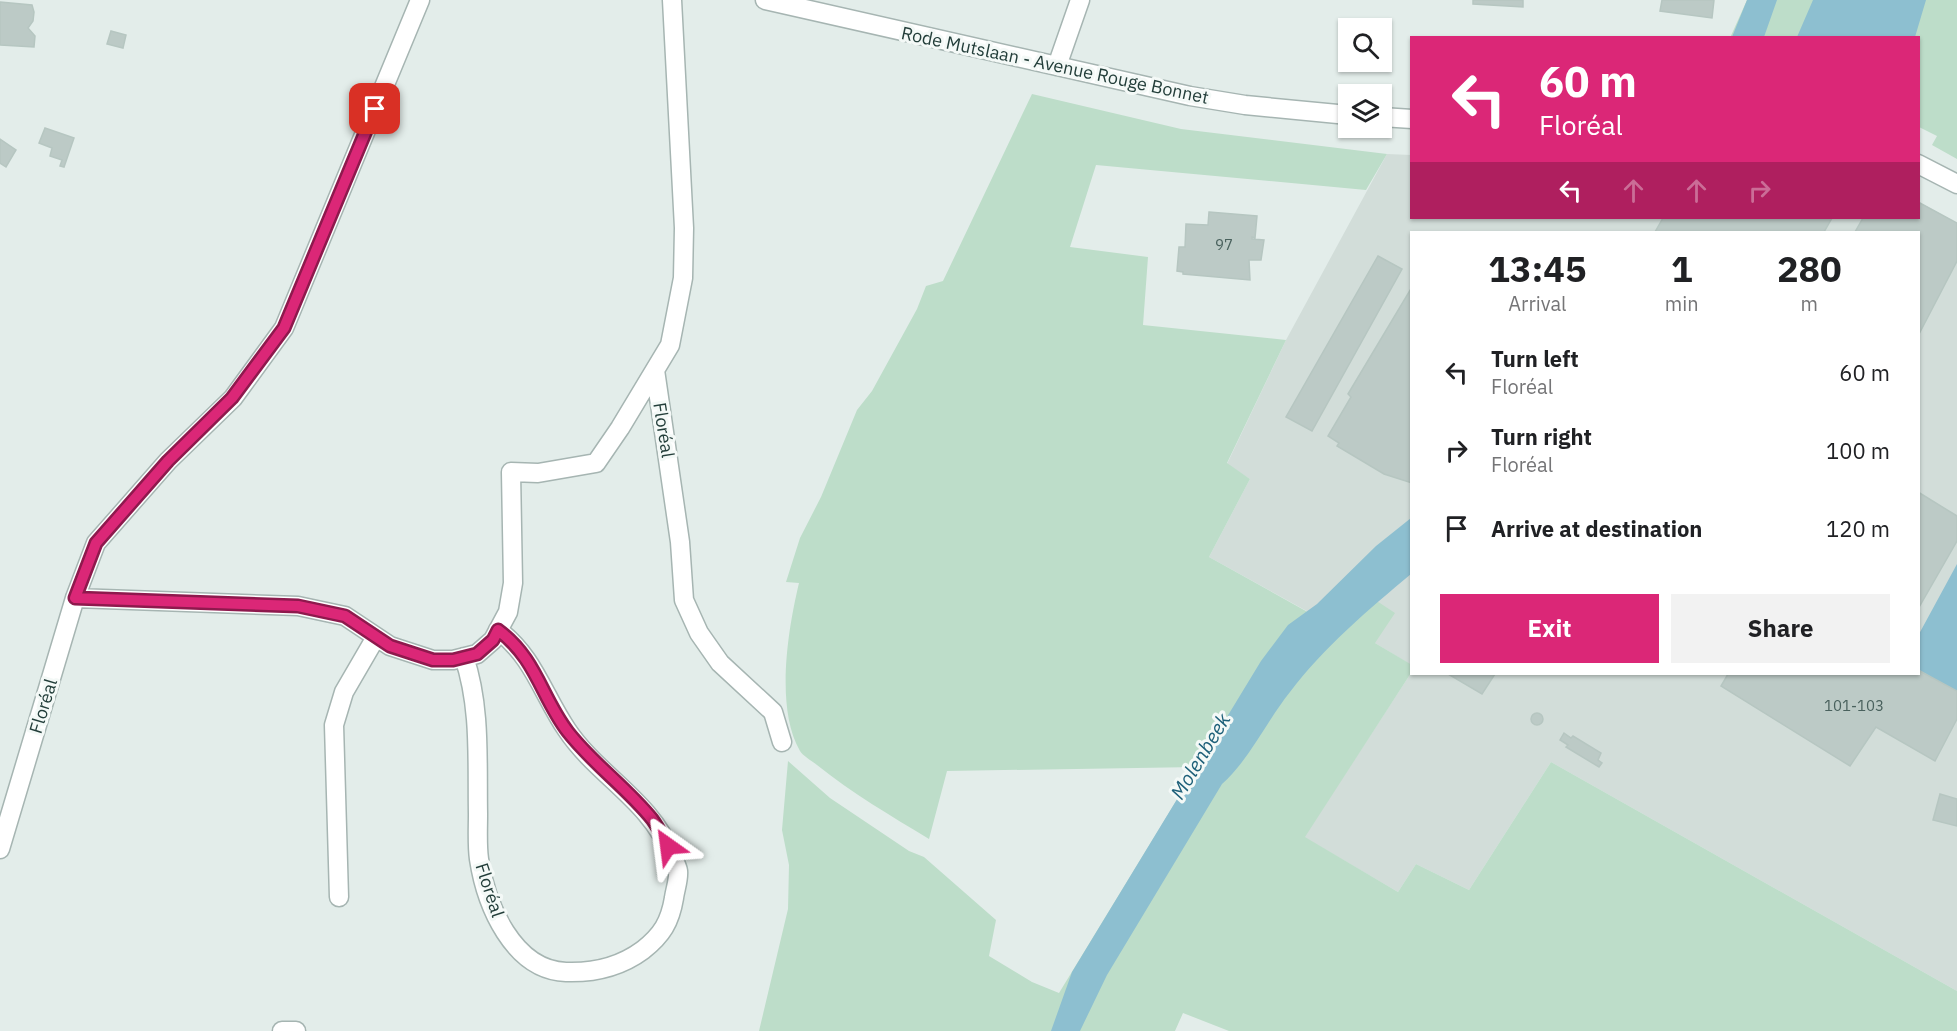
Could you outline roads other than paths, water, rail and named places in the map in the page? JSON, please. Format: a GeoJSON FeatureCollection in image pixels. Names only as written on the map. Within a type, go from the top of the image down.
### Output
{"type":"FeatureCollection","features":[{"type":"Feature","properties":{"kind":"street","name":"Floréal"},"geometry":{"type":"LineString","coordinates":[[0,849],[75,598],[96,543],[168,461],[232,398],[284,328],[420,0]]}},
{"type":"Feature","properties":{"kind":"street","name":"Floréal"},"geometry":{"type":"LineString","coordinates":[[75,598],[298,606],[345,616],[390,646],[433,660],[453,660],[477,654],[493,640],[508,612],[513,583],[511,472],[538,473],[596,463],[670,345],[683,278],[684,228],[672,0]]}},
{"type":"Feature","properties":{"kind":"street","name":"Rode Mutslaan - Avenue Rouge Bonnet"},"geometry":{"type":"LineString","coordinates":[[765,0],[1135,84],[1245,105],[1338,114]]}},
{"type":"Feature","properties":{"kind":"street"},"geometry":{"type":"LineString","coordinates":[[1057,66],[1080,0]]}},
{"type":"Feature","properties":{"kind":"street"},"geometry":{"type":"LineString","coordinates":[[1392,118],[1410,119]]}},
{"type":"Feature","properties":{"kind":"street"},"geometry":{"type":"LineString","coordinates":[[1920,165],[1957,184]]}},
{"type":"Feature","properties":{"kind":"street","name":"Floréal"},"geometry":{"type":"LineString","coordinates":[[655,370],[680,542],[684,600],[699,633],[720,663],[773,712],[782,742]]}},
{"type":"Feature","properties":{"kind":"street","name":"Floréal"},"geometry":{"type":"LineString","coordinates":[[464,657],[472,681],[477,730],[478,858],[488,898],[504,932],[527,957],[556,972],[584,973],[617,966],[642,951],[664,931],[674,902],[678,872],[668,846],[653,820],[588,755],[567,730],[530,663],[514,642],[498,630]]}},
{"type":"Feature","properties":{"kind":"street"},"geometry":{"type":"LineString","coordinates":[[339,897],[334,725],[344,692],[376,637]]}},
{"type":"Feature","properties":{"kind":"street"},"geometry":{"type":"LineString","coordinates":[[282,1031],[296,1031]]}},
{"type":"Feature","properties":{"kind":"water"},"geometry":{"type":"Polygon","coordinates":[[[1747,0],[1777,0],[1764,36],[1732,36],[1747,0]]]}},
{"type":"Feature","properties":{"kind":"water"},"geometry":{"type":"Polygon","coordinates":[[[1813,0],[1926,0],[1915,36],[1797,36],[1813,0]]]}},
{"type":"Feature","properties":{"kind":"water"},"geometry":{"type":"Polygon","coordinates":[[[1410,519],[1410,575],[1332,644],[1303,675],[1241,763],[1222,784],[1107,975],[1080,1031],[1051,1031],[1072,972],[1261,661],[1288,625],[1317,604],[1376,546],[1410,519]]]}},
{"type":"Feature","properties":{"kind":"water"},"geometry":{"type":"Polygon","coordinates":[[[1957,564],[1957,692],[1920,671],[1920,632],[1957,564]]]}},
{"type":"Feature","properties":{"kind":"water label","name":"Molenbeek"},"geometry":{"type":"Point","coordinates":[1200,756]}}]}
